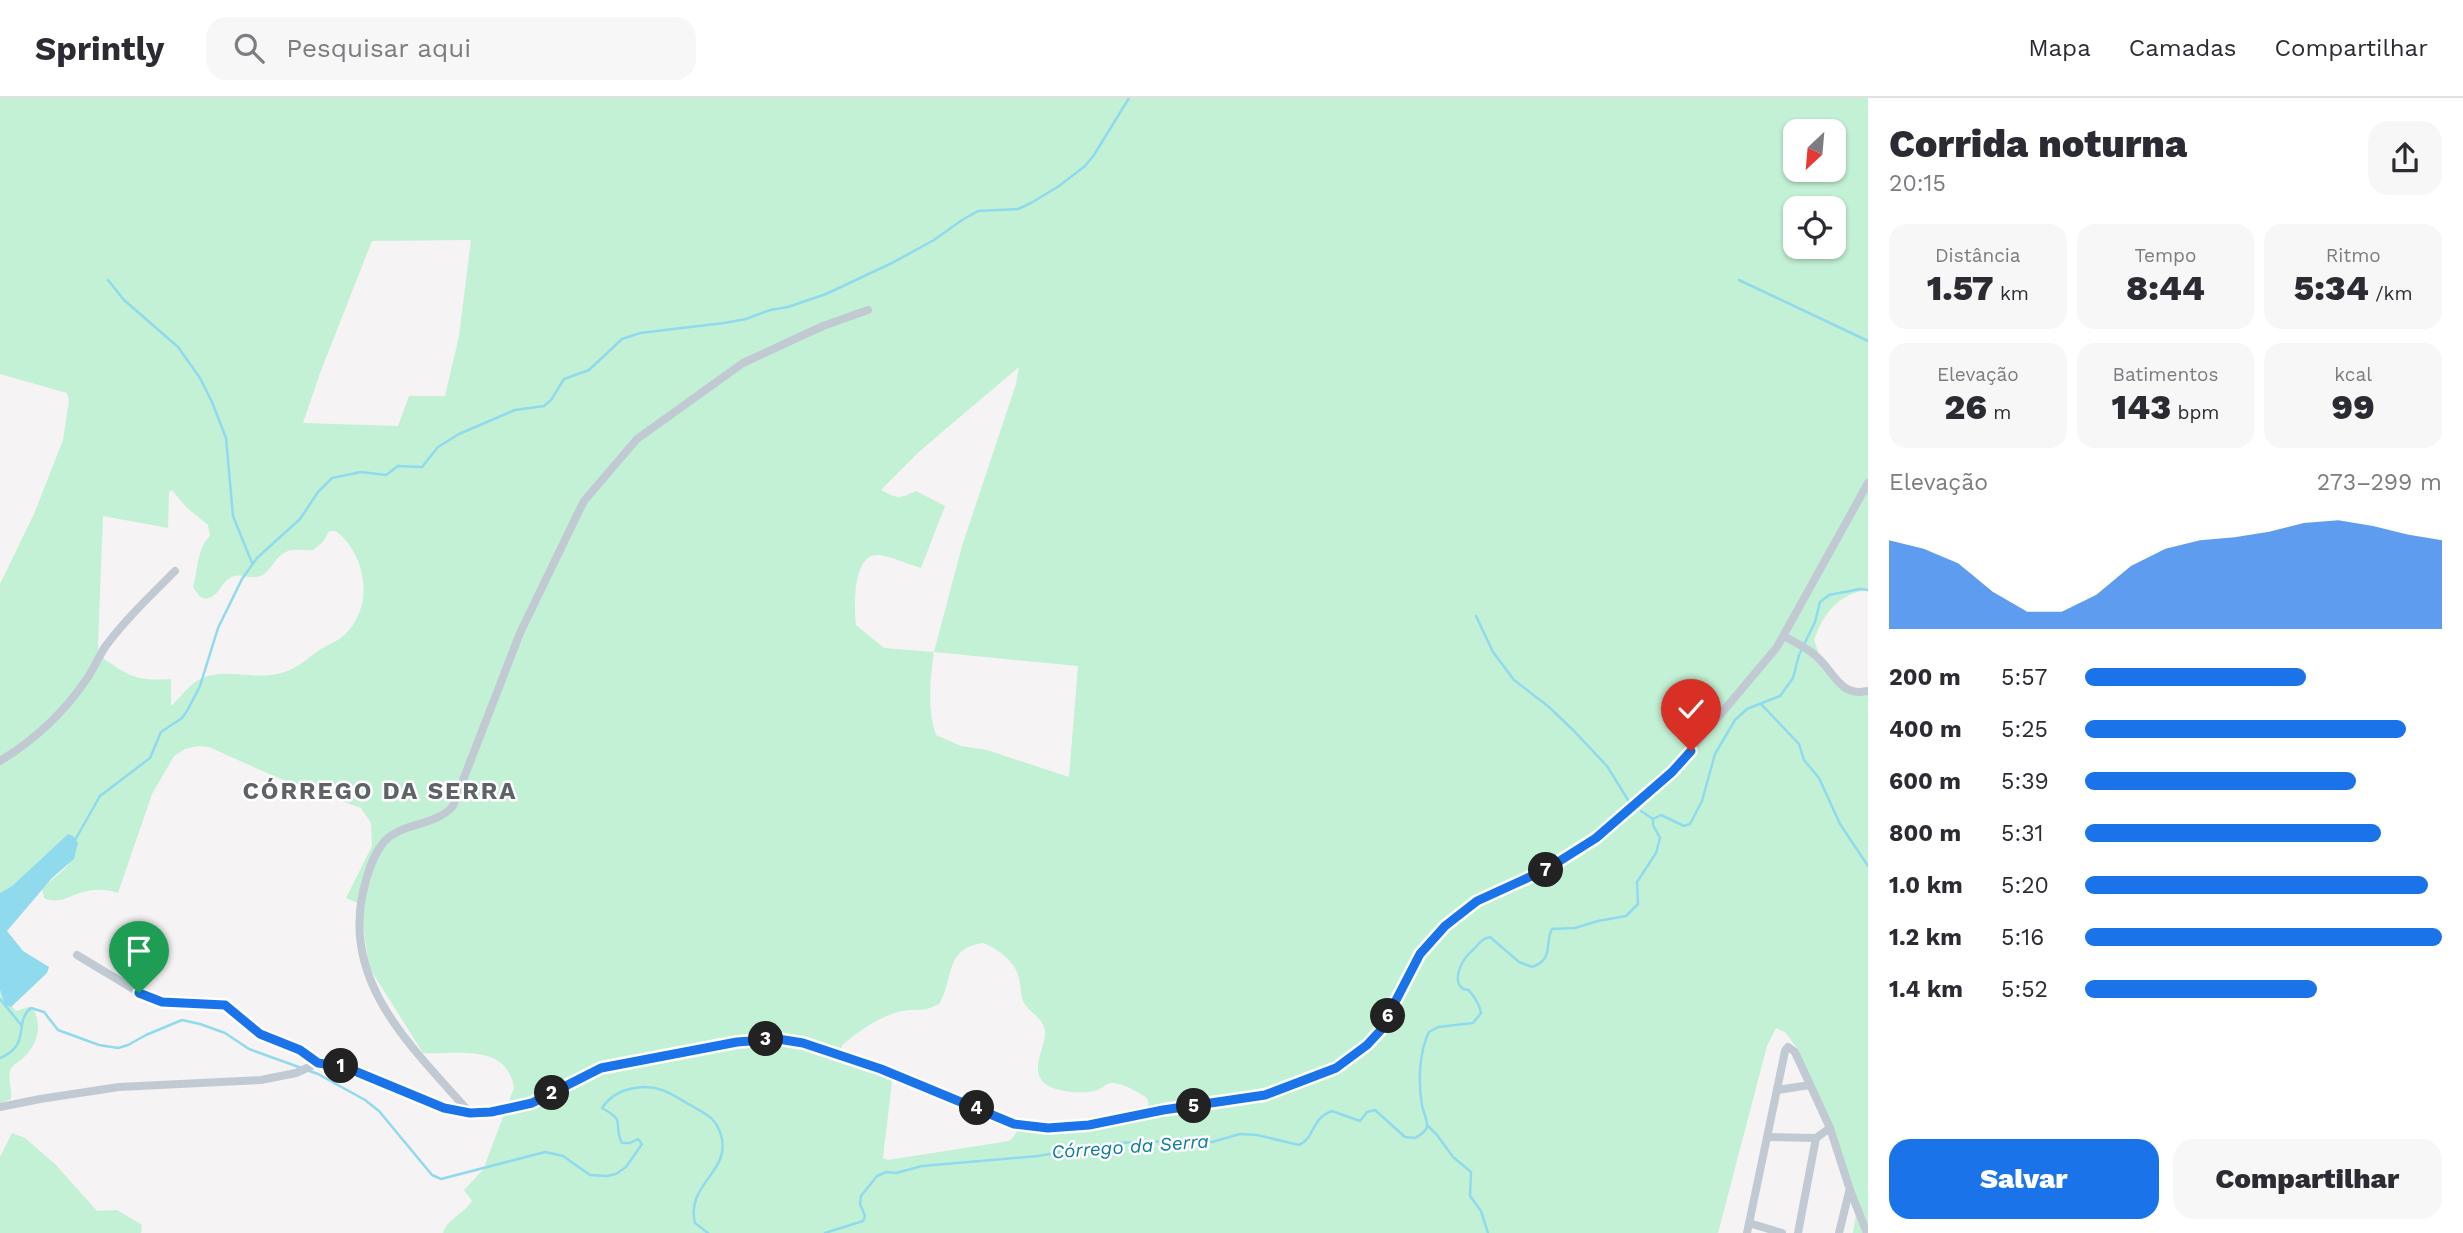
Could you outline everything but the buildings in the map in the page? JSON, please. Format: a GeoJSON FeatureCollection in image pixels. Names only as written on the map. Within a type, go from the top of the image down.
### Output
{"type":"FeatureCollection","features":[{"type":"Feature","properties":{"kind":"street"},"geometry":{"type":"LineString","coordinates":[[470,1113],[391,1019],[374,994],[367,975],[359,933],[359,908],[375,854],[389,836],[441,816],[453,806],[520,633],[584,501],[637,439],[743,363],[823,326],[868,310]]}},
{"type":"Feature","properties":{"kind":"street"},"geometry":{"type":"LineString","coordinates":[[0,1107],[94,1090],[261,1080],[296,1073],[314,1065],[345,1067],[444,1108],[470,1113],[491,1112],[532,1103],[601,1068],[760,1039],[803,1043],[906,1078],[1014,1124],[1048,1128],[1089,1125],[1163,1110],[1250,1098],[1322,1075],[1351,1058],[1380,1031],[1420,954],[1445,926],[1477,901],[1571,855],[1596,838],[1672,772],[1784,636],[1868,483]]}},
{"type":"Feature","properties":{"kind":"street"},"geometry":{"type":"LineString","coordinates":[[0,761],[34,737],[57,713],[86,680],[106,647],[144,602],[175,572]]}},
{"type":"Feature","properties":{"kind":"street"},"geometry":{"type":"LineString","coordinates":[[1784,636],[1817,656],[1846,690],[1855,693],[1868,691]]}},
{"type":"Feature","properties":{"kind":"street"},"geometry":{"type":"LineString","coordinates":[[77,955],[150,999],[178,1004],[225,1005],[260,1034],[300,1050],[314,1065]]}},
{"type":"Feature","properties":{"kind":"street"},"geometry":{"type":"LineString","coordinates":[[1747,1233],[1788,1047],[1793,1049],[1830,1128],[1867,1233]]}},
{"type":"Feature","properties":{"kind":"street"},"geometry":{"type":"LineString","coordinates":[[1777,1090],[1810,1085]]}},
{"type":"Feature","properties":{"kind":"street"},"geometry":{"type":"LineString","coordinates":[[1768,1138],[1816,1138],[1830,1128]]}},
{"type":"Feature","properties":{"kind":"street"},"geometry":{"type":"LineString","coordinates":[[1797,1233],[1816,1138]]}},
{"type":"Feature","properties":{"kind":"street"},"geometry":{"type":"LineString","coordinates":[[1839,1233],[1850,1190]]}},
{"type":"Feature","properties":{"kind":"street"},"geometry":{"type":"LineString","coordinates":[[1749,1223],[1782,1233]]}},
{"type":"Feature","properties":{"kind":"green space"},"geometry":{"type":"Polygon","coordinates":[[[0,98],[1868,98],[1868,589],[1848,596],[1834,606],[1814,640],[1819,654],[1847,690],[1868,688],[1868,1233],[1853,1233],[1858,1202],[1799,1051],[1785,1032],[1776,1028],[1767,1046],[1718,1233],[443,1233],[472,1201],[464,1190],[483,1170],[514,1088],[509,1073],[501,1063],[491,1057],[464,1053],[423,1053],[369,967],[360,904],[346,898],[372,846],[371,823],[361,808],[276,777],[209,747],[185,749],[174,756],[152,794],[118,893],[96,890],[58,900],[44,898],[42,889],[71,862],[74,855],[76,839],[68,834],[12,886],[0,893],[0,584],[34,514],[63,440],[69,400],[67,393],[0,374],[0,98]],[[471,240],[372,241],[303,423],[398,426],[409,396],[445,396],[459,336],[471,240]],[[1019,367],[921,450],[881,490],[898,497],[916,491],[945,506],[921,568],[879,555],[870,556],[864,562],[859,572],[855,595],[856,625],[884,648],[934,652],[962,546],[1016,384],[1019,367]],[[172,490],[169,492],[168,528],[103,516],[99,655],[132,676],[171,679],[171,706],[192,684],[208,676],[260,676],[289,671],[349,630],[362,606],[363,578],[354,552],[336,531],[329,531],[323,542],[313,550],[292,550],[282,554],[261,576],[230,578],[215,594],[206,599],[200,597],[193,587],[200,553],[210,536],[208,525],[186,507],[172,490]],[[934,652],[930,704],[936,735],[961,746],[987,750],[1069,777],[1078,666],[934,652]],[[983,943],[971,946],[956,957],[940,1003],[930,1008],[886,1016],[842,1045],[840,1053],[893,1073],[883,1158],[888,1160],[1009,1141],[1015,1134],[1015,1125],[1117,1124],[1144,1115],[1148,1109],[1147,1098],[1122,1085],[1110,1083],[1094,1091],[1075,1092],[1053,1088],[1043,1082],[1039,1076],[1038,1064],[1045,1037],[1044,1026],[1023,1001],[1016,970],[994,948],[983,943]]]}},
{"type":"Feature","properties":{"kind":"green space"},"geometry":{"type":"Polygon","coordinates":[[[0,990],[5,1005],[12,1006],[16,1011],[33,1008],[38,1029],[31,1048],[10,1071],[11,1099],[0,1104],[0,990]]]}},
{"type":"Feature","properties":{"kind":"green space"},"geometry":{"type":"Polygon","coordinates":[[[12,1133],[25,1138],[55,1164],[97,1211],[117,1210],[142,1225],[141,1233],[0,1233],[0,1157],[12,1133]]]}},
{"type":"Feature","properties":{"kind":"water"},"geometry":{"type":"Polygon","coordinates":[[[68,834],[78,843],[74,859],[52,878],[7,931],[23,951],[49,967],[47,973],[11,1007],[5,1005],[0,990],[0,893],[12,886],[68,834]]]}},
{"type":"Feature","properties":{"kind":"waterway"},"geometry":{"type":"LineString","coordinates":[[75,840],[100,796],[150,758],[161,732],[182,718],[187,711],[200,686],[218,628],[242,579],[257,558],[300,519],[318,492],[332,478],[361,472],[386,475],[398,466],[422,467],[438,447],[459,434],[515,410],[544,406],[564,379],[589,370],[622,339],[640,333],[746,319],[788,307],[826,294],[892,263],[978,211],[1018,209],[1031,203],[1085,166],[1129,98]]}},
{"type":"Feature","properties":{"kind":"waterway"},"geometry":{"type":"LineString","coordinates":[[108,280],[124,300],[178,347],[200,378],[226,438],[233,516],[252,563]]}},
{"type":"Feature","properties":{"kind":"waterway"},"geometry":{"type":"LineString","coordinates":[[1739,280],[1868,341]]}},
{"type":"Feature","properties":{"kind":"waterway","name":"Córrego da Serra"},"geometry":{"type":"LineString","coordinates":[[1653,819],[1661,815],[1684,826],[1690,824],[1702,801],[1715,754],[1735,720],[1747,709],[1780,696],[1793,678],[1820,602],[1829,595],[1868,590]]}},
{"type":"Feature","properties":{"kind":"waterway"},"geometry":{"type":"LineString","coordinates":[[1476,616],[1493,652],[1514,680],[1573,730],[1607,766],[1628,800]]}},
{"type":"Feature","properties":{"kind":"waterway"},"geometry":{"type":"LineString","coordinates":[[1761,704],[1799,744],[1804,760],[1819,778],[1840,824],[1868,866]]}},
{"type":"Feature","properties":{"kind":"waterway"},"geometry":{"type":"LineString","coordinates":[[1641,811],[1653,819]]}},
{"type":"Feature","properties":{"kind":"waterway","name":"Córrego da Serra"},"geometry":{"type":"LineString","coordinates":[[825,1233],[863,1221],[865,1216],[860,1204],[861,1196],[877,1176],[922,1166],[1038,1156],[1115,1143],[1197,1140],[1212,1142],[1240,1134],[1257,1135],[1299,1145],[1308,1138],[1320,1118],[1332,1111],[1360,1121],[1367,1112],[1375,1110],[1405,1137],[1415,1138],[1427,1127],[1420,1078],[1421,1058],[1429,1032],[1438,1027],[1473,1023],[1481,1013],[1473,995],[1459,983],[1458,973],[1466,958],[1482,941],[1490,937],[1519,962],[1532,967],[1544,960],[1552,929],[1575,928],[1626,916],[1638,904],[1637,882],[1656,853],[1660,838],[1653,819]]}},
{"type":"Feature","properties":{"kind":"waterway"},"geometry":{"type":"LineString","coordinates":[[0,999],[22,1026]]}},
{"type":"Feature","properties":{"kind":"waterway","name":"Córrego da Serra"},"geometry":{"type":"LineString","coordinates":[[0,1058],[16,1047],[23,1020],[31,1008],[44,1012],[58,1030],[99,1045],[118,1048],[182,1020],[200,1024],[225,1033],[249,1049],[318,1074],[365,1100],[379,1111],[432,1175],[441,1179],[545,1152],[563,1156],[590,1175],[616,1174],[626,1167],[642,1144],[638,1139],[622,1143],[617,1120],[602,1108],[614,1095],[625,1090],[657,1088],[706,1114],[716,1124],[721,1135],[723,1148],[720,1159],[696,1198],[694,1210],[695,1223],[708,1233]]}},
{"type":"Feature","properties":{"kind":"waterway"},"geometry":{"type":"LineString","coordinates":[[1428,1126],[1453,1157],[1471,1172],[1470,1196],[1481,1211],[1488,1233]]}},
{"type":"Feature","properties":{"kind":"district","name":"CÓRREGO DA SERRA"},"geometry":{"type":"Point","coordinates":[380,791]}},
{"type":"Feature","properties":{"kind":"route"},"geometry":{"type":"LineString","coordinates":[[139,993],[162,1002],[225,1005],[266,1038],[300,1050],[318,1063],[345,1067],[444,1108],[470,1113],[510,1109],[532,1103],[601,1068],[737,1042],[778,1039],[803,1043],[918,1082],[1014,1124],[1048,1128],[1122,1120],[1163,1110],[1265,1095],[1336,1068],[1367,1045],[1380,1031],[1420,954],[1445,926],[1477,901],[1547,869],[1596,838],[1672,772],[1691,751]]}}]}
